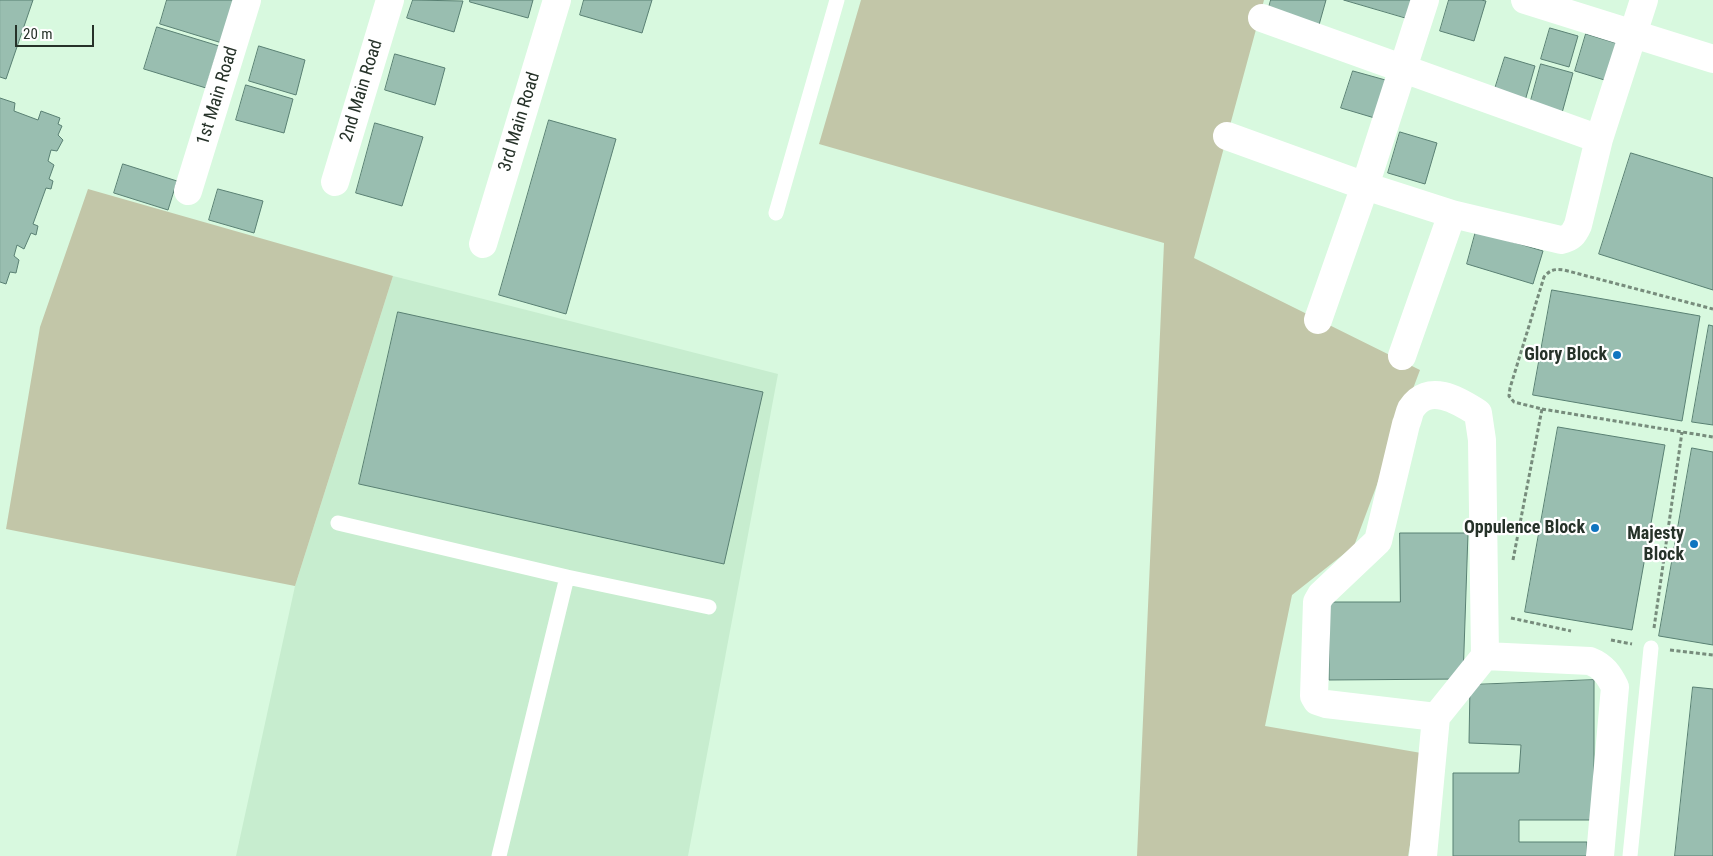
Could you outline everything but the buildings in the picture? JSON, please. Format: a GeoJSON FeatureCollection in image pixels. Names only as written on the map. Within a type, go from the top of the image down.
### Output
{"type":"FeatureCollection","features":[{"type":"Feature","properties":{"kind":"street","name":"1st Main Road"},"geometry":{"type":"LineString","coordinates":[[188,191],[247,0]]}},
{"type":"Feature","properties":{"kind":"street","name":"2nd Main Road"},"geometry":{"type":"LineString","coordinates":[[335,182],[390,0]]}},
{"type":"Feature","properties":{"kind":"street","name":"3rd Main Road"},"geometry":{"type":"LineString","coordinates":[[483,244],[557,0]]}},
{"type":"Feature","properties":{"kind":"street"},"geometry":{"type":"LineString","coordinates":[[1318,320],[1365,186],[1425,0]]}},
{"type":"Feature","properties":{"kind":"street"},"geometry":{"type":"LineString","coordinates":[[1525,0],[1713,59]]}},
{"type":"Feature","properties":{"kind":"street"},"geometry":{"type":"LineString","coordinates":[[1227,136],[1365,186],[1452,214],[1551,239],[1561,240],[1568,238],[1574,234],[1578,225],[1599,139],[1644,0]]}},
{"type":"Feature","properties":{"kind":"street"},"geometry":{"type":"LineString","coordinates":[[1262,18],[1599,139]]}},
{"type":"Feature","properties":{"kind":"street"},"geometry":{"type":"LineString","coordinates":[[1402,356],[1452,214]]}},
{"type":"Feature","properties":{"kind":"street"},"geometry":{"type":"LineString","coordinates":[[1423,856],[1436,717],[1485,656],[1482,440],[1478,413],[1460,401],[1438,394],[1423,398],[1412,409],[1406,424],[1378,541],[1321,595],[1318,602],[1314,696],[1318,701],[1326,704],[1436,717]]}},
{"type":"Feature","properties":{"kind":"street"},"geometry":{"type":"LineString","coordinates":[[1485,656],[1590,661],[1599,664],[1609,675],[1615,687],[1615,692],[1600,856]]}},
{"type":"Feature","properties":{"kind":"lane"},"geometry":{"type":"LineString","coordinates":[[776,213],[837,0]]}},
{"type":"Feature","properties":{"kind":"lane"},"geometry":{"type":"LineString","coordinates":[[338,523],[567,577],[709,607]]}},
{"type":"Feature","properties":{"kind":"lane"},"geometry":{"type":"LineString","coordinates":[[499,856],[567,577]]}},
{"type":"Feature","properties":{"kind":"lane"},"geometry":{"type":"LineString","coordinates":[[1630,856],[1651,648]]}},
{"type":"Feature","properties":{"kind":"path"},"geometry":{"type":"LineString","coordinates":[[1713,309],[1564,270],[1554,269],[1549,271],[1544,276],[1509,396],[1514,402],[1542,409],[1713,437]]}},
{"type":"Feature","properties":{"kind":"path"},"geometry":{"type":"LineString","coordinates":[[1513,560],[1542,409]]}},
{"type":"Feature","properties":{"kind":"path"},"geometry":{"type":"LineString","coordinates":[[1651,648],[1682,432]]}},
{"type":"Feature","properties":{"kind":"path"},"geometry":{"type":"LineString","coordinates":[[1506,613],[1512,618],[1577,632]]}},
{"type":"Feature","properties":{"kind":"path"},"geometry":{"type":"LineString","coordinates":[[1605,638],[1651,648],[1713,655]]}},
{"type":"Feature","properties":{"kind":"shaded area"},"geometry":{"type":"Polygon","coordinates":[[[861,0],[1264,0],[1194,258],[1420,370],[1354,546],[1292,595],[1265,726],[1427,754],[1408,856],[1137,856],[1164,243],[819,144],[861,0]]]}},
{"type":"Feature","properties":{"kind":"shaded area"},"geometry":{"type":"Polygon","coordinates":[[[88,189],[393,276],[295,586],[6,529],[40,327],[88,189]]]}},
{"type":"Feature","properties":{"kind":"shaded area"},"geometry":{"type":"Polygon","coordinates":[[[393,276],[778,374],[688,856],[236,856],[295,586],[393,276]]]}},
{"type":"Feature","properties":{"kind":"place","name":"Glory Block"},"geometry":{"type":"Point","coordinates":[1617,355]}},
{"type":"Feature","properties":{"kind":"place","name":"Oppulence Block"},"geometry":{"type":"Point","coordinates":[1595,528]}},
{"type":"Feature","properties":{"kind":"place","name":"Majesty Block"},"geometry":{"type":"Point","coordinates":[1694,544]}}]}
